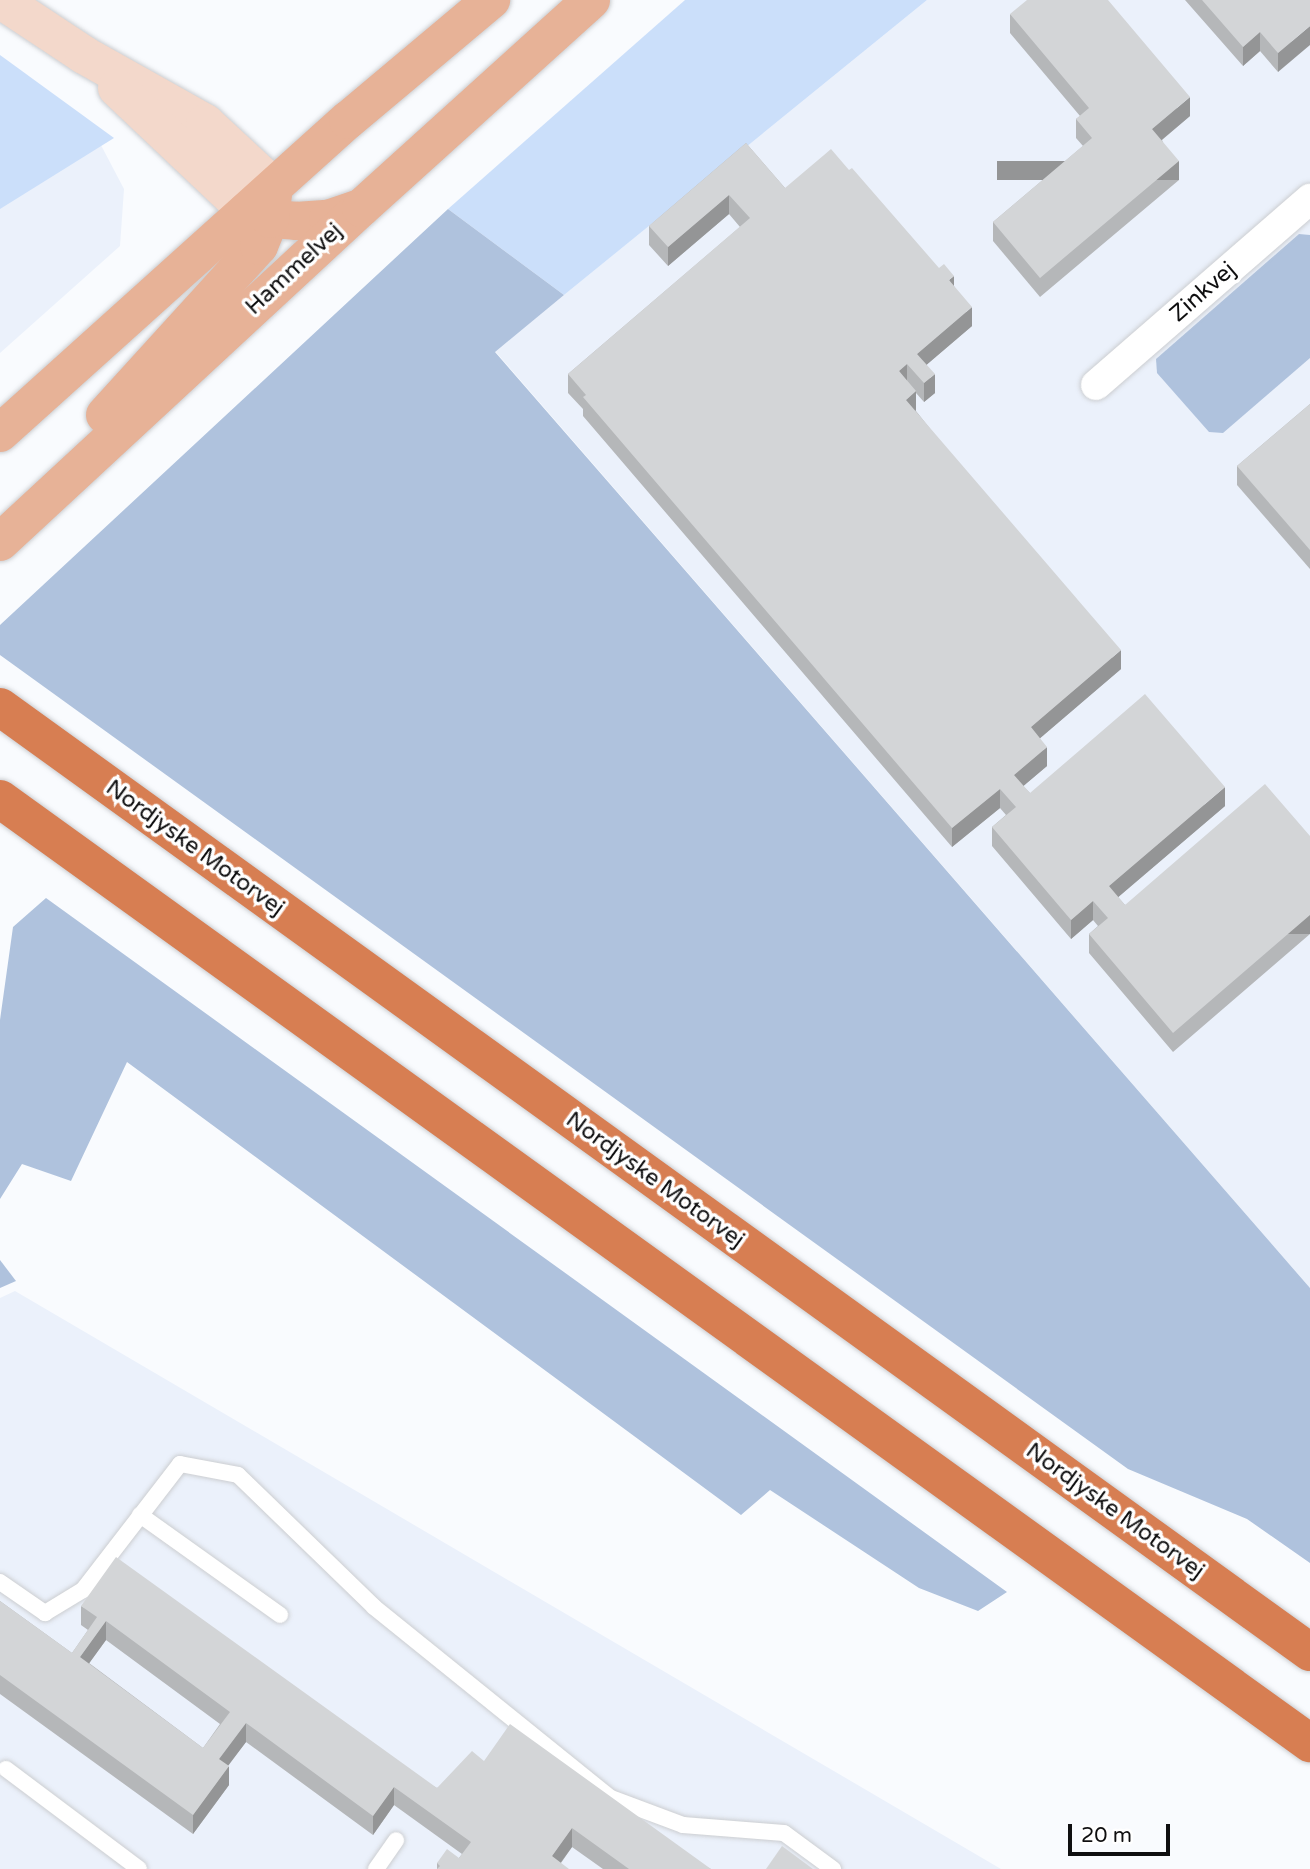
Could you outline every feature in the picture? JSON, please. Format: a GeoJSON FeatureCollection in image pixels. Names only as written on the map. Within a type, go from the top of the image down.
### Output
{"type":"FeatureCollection","features":[{"type":"Feature","properties":{"kind":"highway","name":"Nordjyske Motorvej"},"geometry":{"type":"LineString","coordinates":[[0,707],[1310,1652]]}},
{"type":"Feature","properties":{"kind":"highway"},"geometry":{"type":"LineString","coordinates":[[0,799],[1310,1743]]}},
{"type":"Feature","properties":{"kind":"main road"},"geometry":{"type":"LineString","coordinates":[[0,433],[264,205],[491,0]]}},
{"type":"Feature","properties":{"kind":"main road","name":"Hammelvej"},"geometry":{"type":"LineString","coordinates":[[0,542],[361,208],[591,0]]}},
{"type":"Feature","properties":{"kind":"main road"},"geometry":{"type":"LineString","coordinates":[[556,31],[611,0]]}},
{"type":"Feature","properties":{"kind":"main road"},"geometry":{"type":"LineString","coordinates":[[264,205],[328,219],[361,208]]}},
{"type":"Feature","properties":{"kind":"main road"},"geometry":{"type":"LineString","coordinates":[[0,531],[259,246],[264,205]]}},
{"type":"Feature","properties":{"kind":"street"},"geometry":{"type":"LineString","coordinates":[[1,0],[83,55],[205,123],[264,205]]}},
{"type":"Feature","properties":{"kind":"street","name":"Zinkvej"},"geometry":{"type":"LineString","coordinates":[[1096,385],[1310,199]]}},
{"type":"Feature","properties":{"kind":"lane"},"geometry":{"type":"LineString","coordinates":[[0,1582],[45,1613],[83,1590],[180,1464],[238,1475],[374,1607],[611,1798],[683,1825],[783,1833],[833,1869]]}},
{"type":"Feature","properties":{"kind":"lane"},"geometry":{"type":"LineString","coordinates":[[140,1516],[279,1615]]}},
{"type":"Feature","properties":{"kind":"lane"},"geometry":{"type":"LineString","coordinates":[[6,1769],[134,1867]]}},
{"type":"Feature","properties":{"kind":"lane"},"geometry":{"type":"LineString","coordinates":[[376,1869],[396,1840]]}},
{"type":"Feature","properties":{"kind":"shaded area"},"geometry":{"type":"Polygon","coordinates":[[[685,0],[927,0],[564,295],[448,209],[685,0]]]}},
{"type":"Feature","properties":{"kind":"shaded area"},"geometry":{"type":"Polygon","coordinates":[[[927,0],[1310,0],[1310,1288],[495,351],[927,0]]]}},
{"type":"Feature","properties":{"kind":"shaded area"},"geometry":{"type":"Polygon","coordinates":[[[0,55],[114,138],[0,209],[0,55]]]}},
{"type":"Feature","properties":{"kind":"shaded area"},"geometry":{"type":"Polygon","coordinates":[[[0,65],[92,128],[124,189],[120,246],[0,353],[0,65]]]}},
{"type":"Feature","properties":{"kind":"shaded area"},"geometry":{"type":"Polygon","coordinates":[[[448,209],[564,295],[495,352],[1310,1288],[1310,1563],[1247,1519],[1128,1469],[0,655],[0,625],[448,209]]]}},
{"type":"Feature","properties":{"kind":"shaded area"},"geometry":{"type":"Polygon","coordinates":[[[1299,234],[1310,235],[1310,358],[1223,433],[1209,432],[1157,373],[1156,359],[1299,234]]]}},
{"type":"Feature","properties":{"kind":"shaded area"},"geometry":{"type":"Polygon","coordinates":[[[46,898],[1007,1592],[978,1611],[919,1588],[770,1490],[741,1515],[127,1062],[71,1181],[22,1164],[0,1199],[0,1020],[13,927],[46,898]]]}},
{"type":"Feature","properties":{"kind":"shaded area"},"geometry":{"type":"Polygon","coordinates":[[[0,1260],[16,1281],[0,1288],[0,1260]]]}},
{"type":"Feature","properties":{"kind":"shaded area"},"geometry":{"type":"Polygon","coordinates":[[[15,1291],[1001,1869],[0,1869],[0,1298],[15,1291]]]}},
{"type":"Feature","properties":{"kind":"building"},"geometry":{"type":"Polygon","coordinates":[[[1027,0],[1108,0],[1190,97],[1152,129],[1179,161],[1040,278],[993,222],[1092,138],[1076,119],[1089,108],[1010,14],[1027,0]]]}},
{"type":"Feature","properties":{"kind":"building"},"geometry":{"type":"Polygon","coordinates":[[[1202,0],[1310,0],[1310,26],[1278,53],[1260,32],[1243,47],[1202,0]]]}},
{"type":"Feature","properties":{"kind":"building"},"geometry":{"type":"Polygon","coordinates":[[[746,143],[785,188],[831,149],[849,170],[852,168],[939,268],[944,264],[954,276],[949,280],[972,307],[917,354],[935,374],[924,383],[907,364],[899,371],[916,391],[906,400],[1121,650],[1031,727],[1047,747],[1014,775],[1030,793],[1145,694],[1225,787],[1109,886],[1125,905],[1265,784],[1310,836],[1310,915],[1173,1033],[1089,934],[1108,918],[1093,901],[1071,920],[992,827],[1016,807],[1000,789],[952,828],[583,397],[586,395],[568,374],[750,218],[729,195],[668,247],[649,226],[746,143]]]}},
{"type":"Feature","properties":{"kind":"building"},"geometry":{"type":"Polygon","coordinates":[[[1310,404],[1310,550],[1237,466],[1310,404]]]}},
{"type":"Feature","properties":{"kind":"building"},"geometry":{"type":"Polygon","coordinates":[[[116,1557],[437,1788],[472,1751],[484,1761],[510,1724],[711,1869],[629,1869],[572,1828],[552,1856],[569,1869],[437,1869],[440,1866],[437,1863],[447,1849],[459,1858],[471,1842],[394,1787],[373,1816],[246,1723],[219,1759],[229,1766],[193,1815],[0,1675],[0,1601],[72,1653],[97,1617],[81,1606],[116,1557]],[[106,1621],[80,1657],[203,1748],[230,1712],[106,1621]]]}},
{"type":"Feature","properties":{"kind":"building"},"geometry":{"type":"Polygon","coordinates":[[[782,1846],[813,1869],[766,1869],[782,1846]]]}}]}
